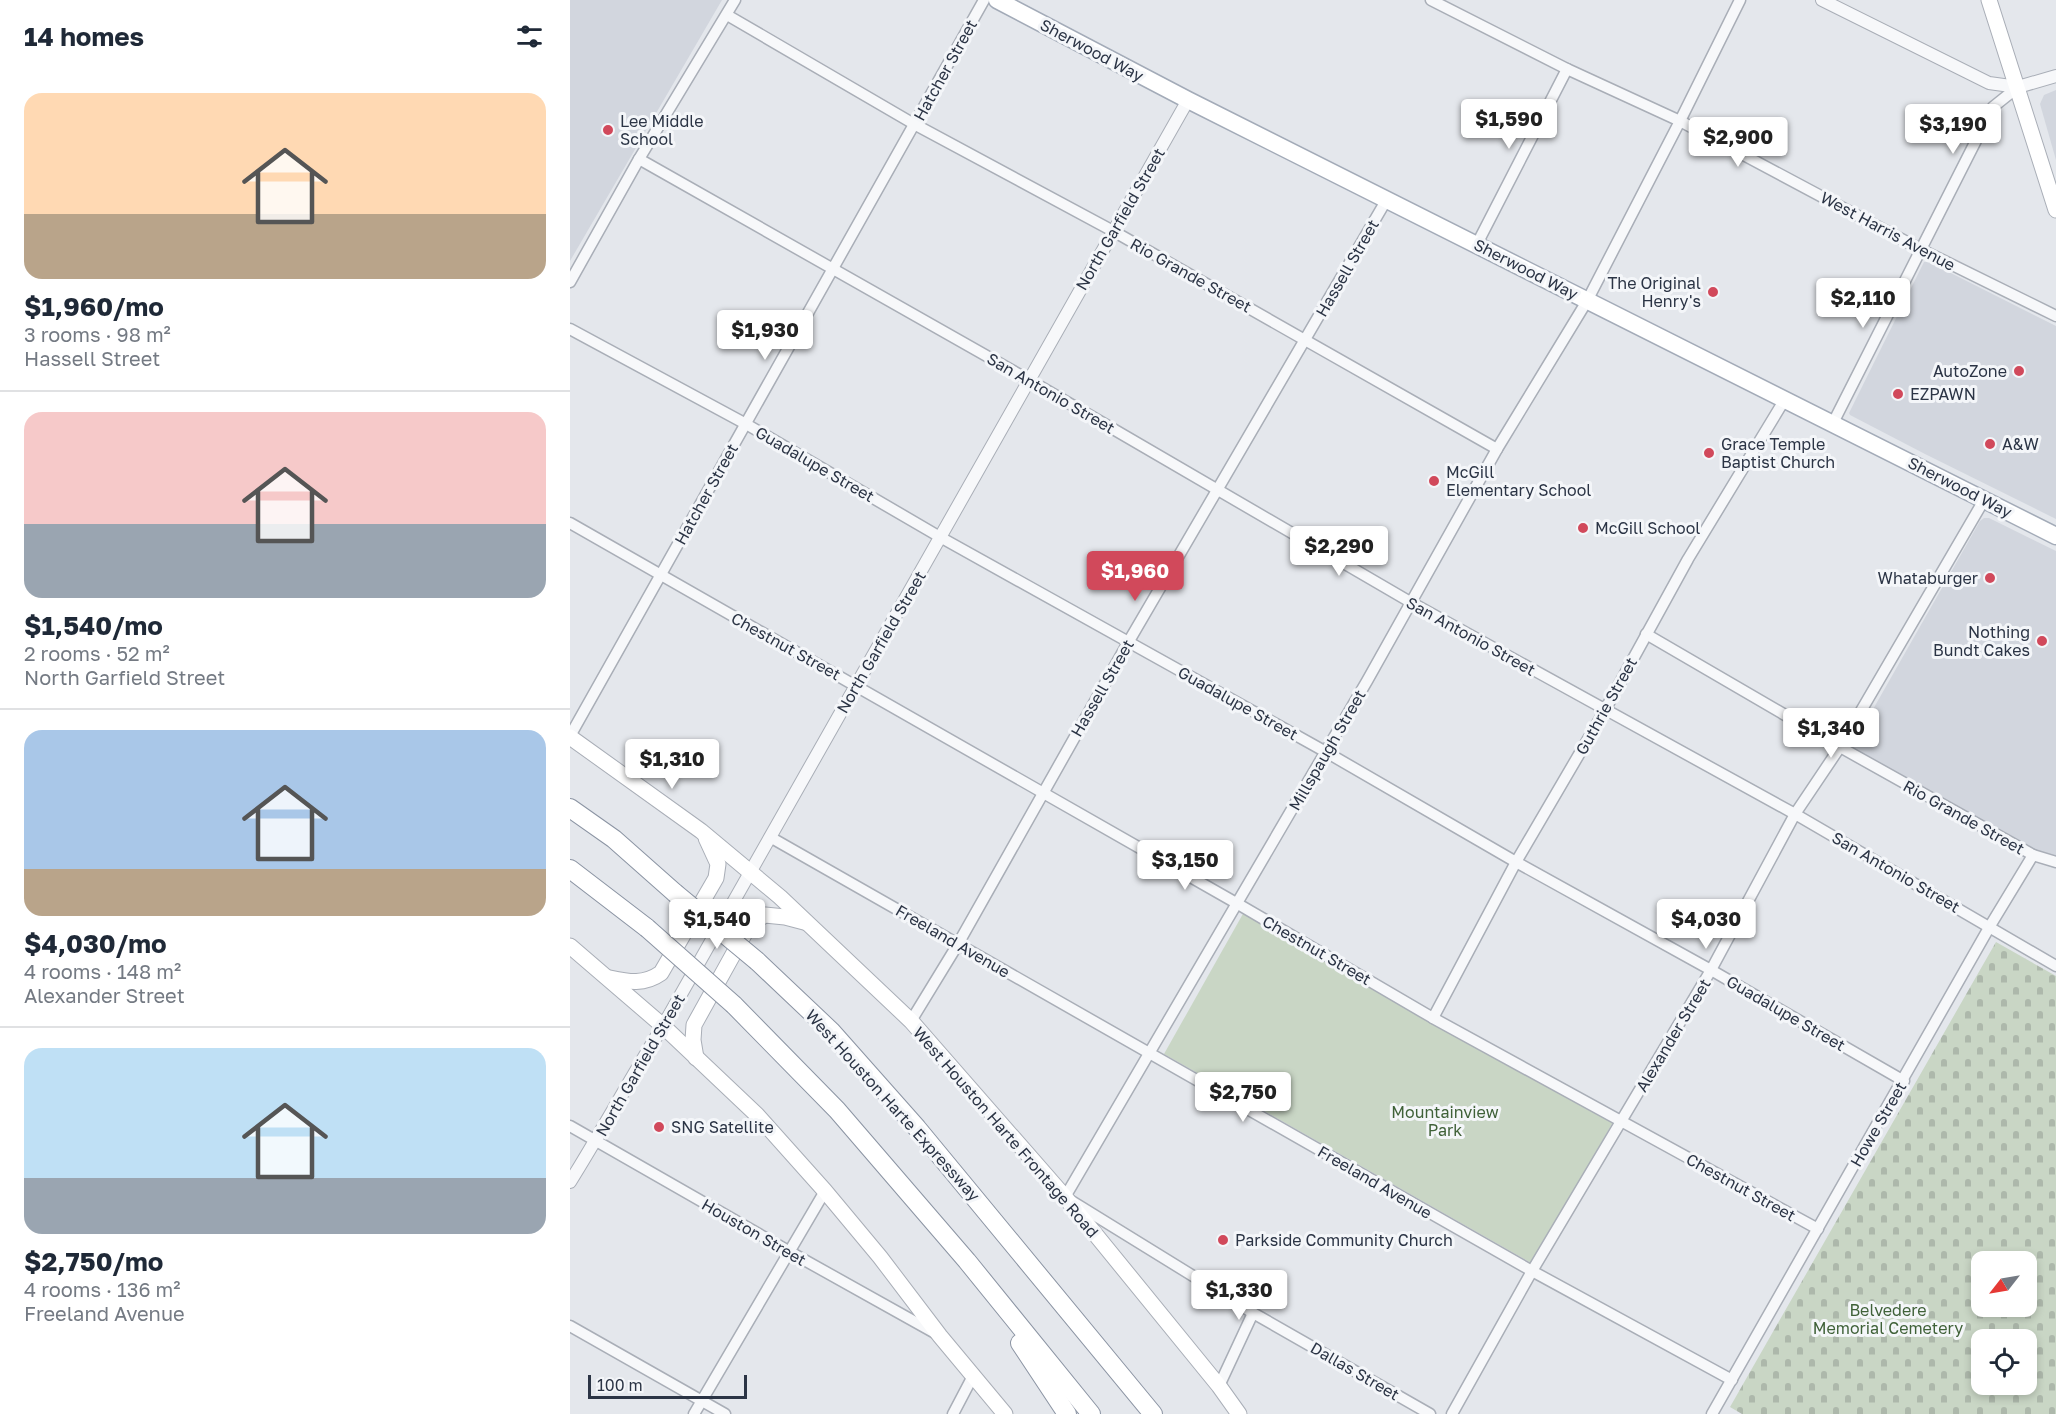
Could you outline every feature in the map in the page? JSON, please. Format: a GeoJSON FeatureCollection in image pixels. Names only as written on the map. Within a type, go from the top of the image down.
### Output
{"type":"FeatureCollection","features":[{"type":"Feature","properties":{"kind":"highway","name":"West Houston Harte Expressway"},"geometry":{"type":"LineString","coordinates":[[570,808],[614,840],[757,961],[831,1031],[1026,1257],[1154,1414]]}},
{"type":"Feature","properties":{"kind":"highway"},"geometry":{"type":"LineString","coordinates":[[570,869],[646,928],[734,1005],[837,1110],[967,1261],[1091,1414]]}},
{"type":"Feature","properties":{"kind":"highway"},"geometry":{"type":"LineString","coordinates":[[1026,1257],[1168,1414]]}},
{"type":"Feature","properties":{"kind":"highway"},"geometry":{"type":"LineString","coordinates":[[967,1261],[1067,1414]]}},
{"type":"Feature","properties":{"kind":"main road","name":"Sherwood Way"},"geometry":{"type":"LineString","coordinates":[[997,0],[1188,100],[2056,536]]}},
{"type":"Feature","properties":{"kind":"main road"},"geometry":{"type":"LineString","coordinates":[[1989,0],[2056,210]]}},
{"type":"Feature","properties":{"kind":"main road"},"geometry":{"type":"LineString","coordinates":[[570,737],[701,831],[750,873]]}},
{"type":"Feature","properties":{"kind":"main road"},"geometry":{"type":"LineString","coordinates":[[607,977],[640,983],[661,973],[716,878],[718,864],[701,831]]}},
{"type":"Feature","properties":{"kind":"main road","name":"West Houston Harte Frontage Road"},"geometry":{"type":"LineString","coordinates":[[750,873],[807,923],[911,1022],[1065,1197],[1219,1386],[1239,1414]]}},
{"type":"Feature","properties":{"kind":"main road"},"geometry":{"type":"LineString","coordinates":[[696,1058],[693,1040],[694,1025],[750,924],[765,915],[786,917],[807,923]]}},
{"type":"Feature","properties":{"kind":"main road"},"geometry":{"type":"LineString","coordinates":[[570,946],[663,1026],[757,1115],[880,1257],[940,1336],[1005,1414]]}},
{"type":"Feature","properties":{"kind":"street"},"geometry":{"type":"LineString","coordinates":[[570,282],[639,159],[735,0]]}},
{"type":"Feature","properties":{"kind":"street","name":"Hatcher Street"},"geometry":{"type":"LineString","coordinates":[[570,737],[984,0]]}},
{"type":"Feature","properties":{"kind":"street","name":"West Harris Avenue"},"geometry":{"type":"LineString","coordinates":[[1431,0],[1566,69],[1680,121],[1920,249],[2056,316]]}},
{"type":"Feature","properties":{"kind":"street","name":"Millspaugh Street"},"geometry":{"type":"LineString","coordinates":[[1065,1197],[1326,752],[1497,449],[1587,301],[1740,0]]}},
{"type":"Feature","properties":{"kind":"street"},"geometry":{"type":"LineString","coordinates":[[1822,0],[1989,83],[2018,87]]}},
{"type":"Feature","properties":{"kind":"street","name":"Rio Grande Street"},"geometry":{"type":"LineString","coordinates":[[727,15],[914,124],[1113,231],[1497,449]]}},
{"type":"Feature","properties":{"kind":"street"},"geometry":{"type":"LineString","coordinates":[[1477,244],[1566,69]]}},
{"type":"Feature","properties":{"kind":"street"},"geometry":{"type":"LineString","coordinates":[[1833,423],[1993,107],[2018,87],[2056,76]]}},
{"type":"Feature","properties":{"kind":"street","name":"North Garfield Street"},"geometry":{"type":"LineString","coordinates":[[570,1182],[663,1026],[1188,100]]}},
{"type":"Feature","properties":{"kind":"street","name":"San Antonio Street"},"geometry":{"type":"LineString","coordinates":[[639,159],[1029,380],[1412,603],[1795,814],[2056,966]]}},
{"type":"Feature","properties":{"kind":"street","name":"Hassell Street"},"geometry":{"type":"LineString","coordinates":[[911,1022],[958,944],[1129,641],[1387,200]]}},
{"type":"Feature","properties":{"kind":"street","name":"Guadalupe Street"},"geometry":{"type":"LineString","coordinates":[[570,330],[746,424],[940,537],[1326,752],[1904,1081]]}},
{"type":"Feature","properties":{"kind":"street","name":"Guthrie Street"},"geometry":{"type":"LineString","coordinates":[[1434,1018],[1516,862],[1605,710],[1646,634],[1785,399]]}},
{"type":"Feature","properties":{"kind":"street","name":"Alexander Street"},"geometry":{"type":"LineString","coordinates":[[1452,1414],[1532,1271],[1711,970],[1795,814],[1840,747],[1984,500]]}},
{"type":"Feature","properties":{"kind":"street","name":"Chestnut Street"},"geometry":{"type":"LineString","coordinates":[[570,523],[1434,1018],[1818,1229]]}},
{"type":"Feature","properties":{"kind":"street","name":"Rio Grande Street"},"geometry":{"type":"LineString","coordinates":[[1646,634],[1840,747],[2033,855]]}},
{"type":"Feature","properties":{"kind":"street","name":"Freeland Avenue"},"geometry":{"type":"LineString","coordinates":[[770,837],[1532,1271],[1732,1380]]}},
{"type":"Feature","properties":{"kind":"street"},"geometry":{"type":"LineString","coordinates":[[2033,855],[2056,862]]}},
{"type":"Feature","properties":{"kind":"street","name":"Howe Street"},"geometry":{"type":"LineString","coordinates":[[1712,1414],[1904,1081],[1990,926],[2033,855]]}},
{"type":"Feature","properties":{"kind":"street","name":"Houston Street"},"geometry":{"type":"LineString","coordinates":[[570,1126],[940,1336]]}},
{"type":"Feature","properties":{"kind":"street"},"geometry":{"type":"LineString","coordinates":[[694,1414],[825,1191]]}},
{"type":"Feature","properties":{"kind":"street","name":"Dallas Street"},"geometry":{"type":"LineString","coordinates":[[1065,1197],[1253,1313],[1430,1414]]}},
{"type":"Feature","properties":{"kind":"street"},"geometry":{"type":"LineString","coordinates":[[1219,1386],[1253,1313]]}},
{"type":"Feature","properties":{"kind":"street"},"geometry":{"type":"LineString","coordinates":[[570,1326],[725,1414]]}},
{"type":"Feature","properties":{"kind":"street"},"geometry":{"type":"LineString","coordinates":[[953,1414],[974,1374]]}},
{"type":"Feature","properties":{"kind":"shaded area","name":"Lee Middle School"},"geometry":{"type":"Polygon","coordinates":[[[570,0],[722,0],[570,261],[570,0]]]}},
{"type":"Feature","properties":{"kind":"shaded area"},"geometry":{"type":"Polygon","coordinates":[[[2056,90],[2056,160],[2040,104],[2044,95],[2056,90]]]}},
{"type":"Feature","properties":{"kind":"shaded area"},"geometry":{"type":"Polygon","coordinates":[[[1924,262],[1929,262],[2056,326],[2056,519],[1850,415],[1924,262]]]}},
{"type":"Feature","properties":{"kind":"shaded area"},"geometry":{"type":"Polygon","coordinates":[[[1989,518],[2056,551],[2056,864],[1851,748],[1980,521],[1989,518]]]}},
{"type":"Feature","properties":{"kind":"green space","name":"Mountainview Park"},"geometry":{"type":"Polygon","coordinates":[[[1244,912],[1613,1122],[1533,1264],[1164,1054],[1244,912]]]}},
{"type":"Feature","properties":{"kind":"green space","name":"Belvedere Memorial Cemetery"},"geometry":{"type":"Polygon","coordinates":[[[1996,942],[2056,976],[2056,1414],[1742,1414],[1730,1407],[1996,942]]]}},
{"type":"Feature","properties":{"kind":"place","name":"Lee Middle School"},"geometry":{"type":"Point","coordinates":[608,130]}},
{"type":"Feature","properties":{"kind":"place","name":"The Original Henry's"},"geometry":{"type":"Point","coordinates":[1713,292]}},
{"type":"Feature","properties":{"kind":"place","name":"AutoZone"},"geometry":{"type":"Point","coordinates":[2019,371]}},
{"type":"Feature","properties":{"kind":"place","name":"EZPAWN"},"geometry":{"type":"Point","coordinates":[1898,394]}},
{"type":"Feature","properties":{"kind":"place","name":"A&W"},"geometry":{"type":"Point","coordinates":[1990,444]}},
{"type":"Feature","properties":{"kind":"place","name":"Grace Temple Baptist Church"},"geometry":{"type":"Point","coordinates":[1709,453]}},
{"type":"Feature","properties":{"kind":"place","name":"McGill Elementary School"},"geometry":{"type":"Point","coordinates":[1434,481]}},
{"type":"Feature","properties":{"kind":"place","name":"McGill School"},"geometry":{"type":"Point","coordinates":[1583,528]}},
{"type":"Feature","properties":{"kind":"place","name":"Whataburger"},"geometry":{"type":"Point","coordinates":[1990,578]}},
{"type":"Feature","properties":{"kind":"place","name":"Nothing Bundt Cakes"},"geometry":{"type":"Point","coordinates":[2042,641]}},
{"type":"Feature","properties":{"kind":"place","name":"SNG Satellite"},"geometry":{"type":"Point","coordinates":[659,1127]}},
{"type":"Feature","properties":{"kind":"place","name":"Parkside Community Church"},"geometry":{"type":"Point","coordinates":[1223,1240]}}]}
